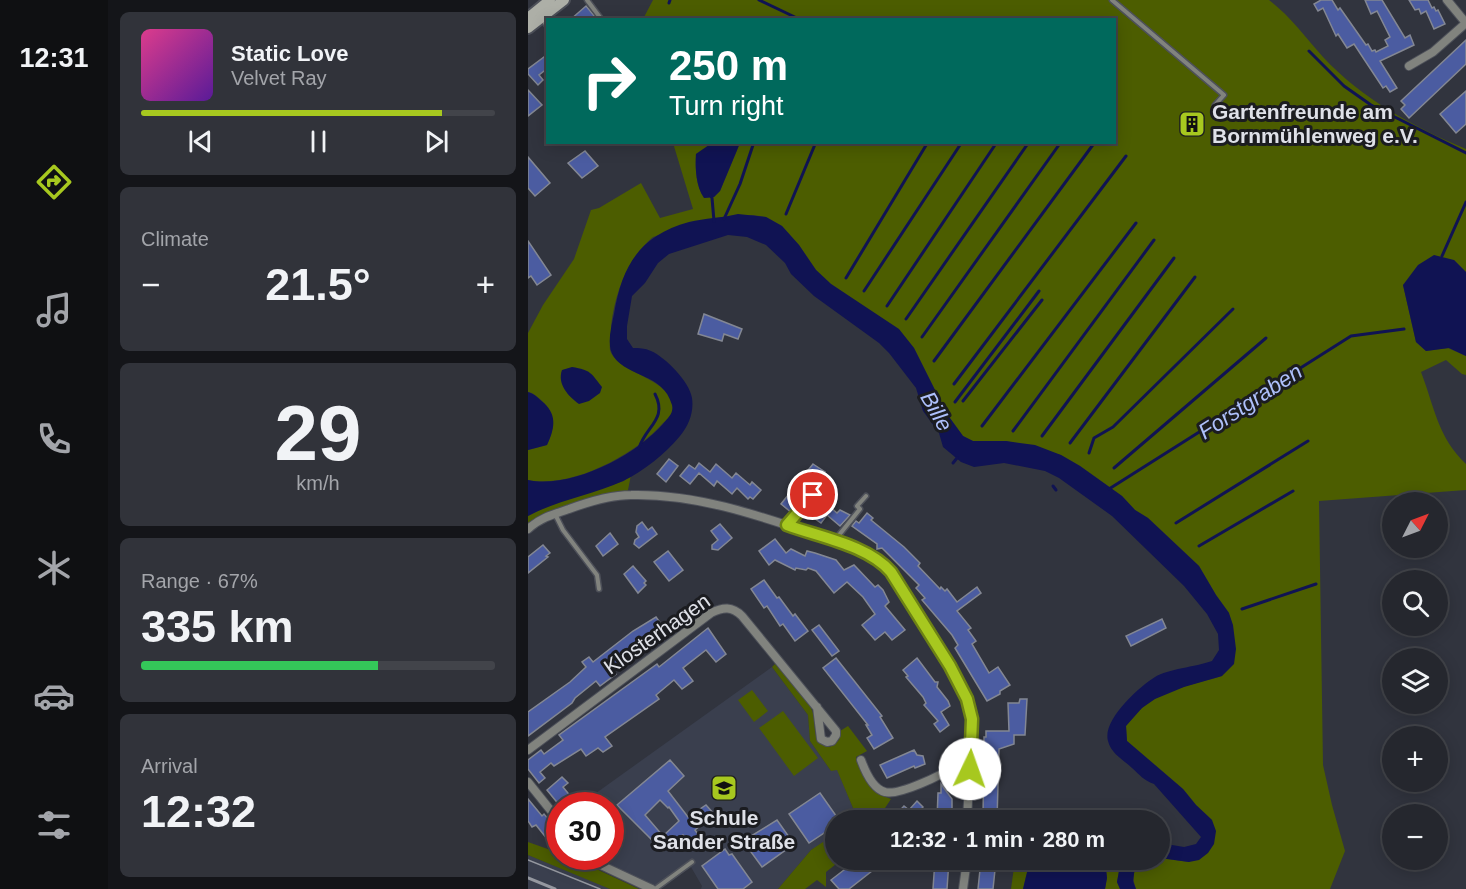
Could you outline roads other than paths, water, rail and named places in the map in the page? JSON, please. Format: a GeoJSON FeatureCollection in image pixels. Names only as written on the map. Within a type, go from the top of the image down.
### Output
{"type":"FeatureCollection","features":[{"type":"Feature","properties":{"kind":"main road"},"geometry":{"type":"LineString","coordinates":[[528,18],[550,0]]}},
{"type":"Feature","properties":{"kind":"main road"},"geometry":{"type":"LineString","coordinates":[[548,18],[564,0]]}},
{"type":"Feature","properties":{"kind":"main road"},"geometry":{"type":"LineString","coordinates":[[528,28],[544,23]]}},
{"type":"Feature","properties":{"kind":"street"},"geometry":{"type":"LineString","coordinates":[[1409,66],[1433,52],[1466,23],[1447,0]]}},
{"type":"Feature","properties":{"kind":"street"},"geometry":{"type":"LineString","coordinates":[[528,529],[535,523],[588,502],[630,495],[682,499],[787,525],[872,556],[891,572],[950,666],[967,699],[972,719],[968,810]]}},
{"type":"Feature","properties":{"kind":"street","name":"Klosterhagen"},"geometry":{"type":"LineString","coordinates":[[528,750],[711,613],[721,609],[736,610],[742,616],[817,707]]}},
{"type":"Feature","properties":{"kind":"street"},"geometry":{"type":"LineString","coordinates":[[861,760],[876,786],[892,793],[905,790],[953,767],[971,750]]}},
{"type":"Feature","properties":{"kind":"street"},"geometry":{"type":"LineString","coordinates":[[528,782],[546,804]]}},
{"type":"Feature","properties":{"kind":"street"},"geometry":{"type":"LineString","coordinates":[[612,870],[653,889]]}},
{"type":"Feature","properties":{"kind":"street"},"geometry":{"type":"LineString","coordinates":[[963,889],[966,870]]}},
{"type":"Feature","properties":{"kind":"lane"},"geometry":{"type":"LineString","coordinates":[[587,0],[600,18]]}},
{"type":"Feature","properties":{"kind":"lane"},"geometry":{"type":"LineString","coordinates":[[1112,0],[1224,95],[1215,105]]}},
{"type":"Feature","properties":{"kind":"lane"},"geometry":{"type":"LineString","coordinates":[[787,525],[813,495]]}},
{"type":"Feature","properties":{"kind":"lane"},"geometry":{"type":"LineString","coordinates":[[834,541],[860,509],[857,506],[866,496]]}},
{"type":"Feature","properties":{"kind":"lane"},"geometry":{"type":"LineString","coordinates":[[555,514],[563,530],[597,575],[599,589]]}},
{"type":"Feature","properties":{"kind":"lane"},"geometry":{"type":"LineString","coordinates":[[653,889],[692,862]]}},
{"type":"Feature","properties":{"kind":"water"},"geometry":{"type":"Polygon","coordinates":[[[711,144],[740,144],[720,191],[714,197],[704,198],[699,188],[696,154],[711,144]]]}},
{"type":"Feature","properties":{"kind":"water","name":"Bille"},"geometry":{"type":"Polygon","coordinates":[[[738,214],[766,217],[782,226],[799,245],[816,270],[831,284],[899,329],[914,348],[947,414],[963,436],[973,441],[1006,441],[1035,445],[1061,455],[1122,496],[1199,566],[1229,613],[1236,649],[1234,664],[1222,676],[1184,687],[1155,699],[1142,708],[1126,726],[1127,741],[1183,789],[1212,820],[1216,831],[1214,844],[1199,860],[1189,862],[1170,859],[1170,845],[1184,847],[1196,844],[1201,837],[1154,784],[1147,781],[1115,753],[1108,741],[1108,733],[1116,714],[1123,705],[1155,677],[1212,661],[1219,650],[1218,634],[1207,614],[1184,586],[1112,516],[1059,478],[1045,471],[1004,463],[974,467],[961,462],[943,447],[939,433],[923,411],[916,388],[889,353],[879,343],[814,296],[766,245],[747,237],[728,235],[669,254],[658,263],[645,283],[632,296],[627,339],[633,348],[642,348],[657,354],[676,371],[687,385],[692,403],[686,427],[661,456],[631,477],[528,516],[528,480],[563,480],[601,467],[636,448],[669,417],[672,405],[668,395],[661,387],[654,381],[620,364],[612,353],[610,342],[617,297],[628,267],[645,245],[657,236],[689,222],[738,214]]]}},
{"type":"Feature","properties":{"kind":"water"},"geometry":{"type":"Polygon","coordinates":[[[1434,255],[1454,260],[1466,272],[1466,356],[1449,348],[1426,351],[1416,342],[1403,285],[1418,265],[1434,255]]]}},
{"type":"Feature","properties":{"kind":"water"},"geometry":{"type":"Polygon","coordinates":[[[572,367],[583,369],[593,375],[602,387],[600,393],[589,401],[579,404],[571,397],[562,385],[561,375],[562,370],[572,367]]]}},
{"type":"Feature","properties":{"kind":"water"},"geometry":{"type":"Polygon","coordinates":[[[528,392],[544,403],[551,413],[553,423],[547,445],[528,450],[528,392]]]}},
{"type":"Feature","properties":{"kind":"water"},"geometry":{"type":"Polygon","coordinates":[[[1028,870],[1106,870],[1105,889],[1023,889],[1028,870]]]}},
{"type":"Feature","properties":{"kind":"water"},"geometry":{"type":"Polygon","coordinates":[[[1119,870],[1135,870],[1133,881],[1136,889],[1120,889],[1117,882],[1119,870]]]}},
{"type":"Feature","properties":{"kind":"waterway"},"geometry":{"type":"LineString","coordinates":[[759,0],[797,18]]}},
{"type":"Feature","properties":{"kind":"waterway"},"geometry":{"type":"LineString","coordinates":[[1309,51],[1344,86],[1371,105],[1466,153]]}},
{"type":"Feature","properties":{"kind":"waterway"},"geometry":{"type":"LineString","coordinates":[[724,219],[740,184],[753,144]]}},
{"type":"Feature","properties":{"kind":"waterway"},"geometry":{"type":"LineString","coordinates":[[786,214],[815,144]]}},
{"type":"Feature","properties":{"kind":"waterway"},"geometry":{"type":"LineString","coordinates":[[846,278],[927,144]]}},
{"type":"Feature","properties":{"kind":"waterway"},"geometry":{"type":"LineString","coordinates":[[864,291],[961,144]]}},
{"type":"Feature","properties":{"kind":"waterway"},"geometry":{"type":"LineString","coordinates":[[887,306],[996,144]]}},
{"type":"Feature","properties":{"kind":"waterway"},"geometry":{"type":"LineString","coordinates":[[906,319],[1028,144]]}},
{"type":"Feature","properties":{"kind":"waterway"},"geometry":{"type":"LineString","coordinates":[[922,337],[1060,144]]}},
{"type":"Feature","properties":{"kind":"waterway"},"geometry":{"type":"LineString","coordinates":[[934,361],[1094,144]]}},
{"type":"Feature","properties":{"kind":"waterway"},"geometry":{"type":"LineString","coordinates":[[954,384],[1126,156]]}},
{"type":"Feature","properties":{"kind":"waterway"},"geometry":{"type":"LineString","coordinates":[[710,195],[714,221]]}},
{"type":"Feature","properties":{"kind":"waterway"},"geometry":{"type":"LineString","coordinates":[[1442,256],[1466,202]]}},
{"type":"Feature","properties":{"kind":"waterway"},"geometry":{"type":"LineString","coordinates":[[982,426],[1136,223]]}},
{"type":"Feature","properties":{"kind":"waterway"},"geometry":{"type":"LineString","coordinates":[[1013,431],[1154,240]]}},
{"type":"Feature","properties":{"kind":"waterway"},"geometry":{"type":"LineString","coordinates":[[1042,436],[1174,258]]}},
{"type":"Feature","properties":{"kind":"waterway"},"geometry":{"type":"LineString","coordinates":[[1070,443],[1195,277]]}},
{"type":"Feature","properties":{"kind":"waterway","name":"Bille"},"geometry":{"type":"LineString","coordinates":[[955,402],[1039,291]]}},
{"type":"Feature","properties":{"kind":"waterway"},"geometry":{"type":"LineString","coordinates":[[963,401],[1042,300]]}},
{"type":"Feature","properties":{"kind":"waterway"},"geometry":{"type":"LineString","coordinates":[[1089,453],[1094,438],[1113,427],[1233,309]]}},
{"type":"Feature","properties":{"kind":"waterway","name":"Forstgraben"},"geometry":{"type":"LineString","coordinates":[[1109,489],[1351,336],[1404,329]]}},
{"type":"Feature","properties":{"kind":"waterway"},"geometry":{"type":"LineString","coordinates":[[1114,468],[1266,338]]}},
{"type":"Feature","properties":{"kind":"waterway"},"geometry":{"type":"LineString","coordinates":[[639,448],[659,410],[655,394]]}},
{"type":"Feature","properties":{"kind":"waterway"},"geometry":{"type":"LineString","coordinates":[[1176,523],[1308,441]]}},
{"type":"Feature","properties":{"kind":"waterway"},"geometry":{"type":"LineString","coordinates":[[953,463],[957,458]]}},
{"type":"Feature","properties":{"kind":"waterway"},"geometry":{"type":"LineString","coordinates":[[1053,486],[1056,490]]}},
{"type":"Feature","properties":{"kind":"waterway"},"geometry":{"type":"LineString","coordinates":[[1199,546],[1293,491]]}},
{"type":"Feature","properties":{"kind":"waterway"},"geometry":{"type":"LineString","coordinates":[[1242,609],[1316,584]]}},
{"type":"Feature","properties":{"kind":"tram line"},"geometry":{"type":"LineString","coordinates":[[528,860],[600,889]]}},
{"type":"Feature","properties":{"kind":"railway"},"geometry":{"type":"LineString","coordinates":[[528,878],[555,889]]}},
{"type":"Feature","properties":{"kind":"place","name":"Gartenfreunde am Bornmühlenweg e.V."},"geometry":{"type":"Point","coordinates":[1192,124]}},
{"type":"Feature","properties":{"kind":"place","name":"Schule Sander Straße"},"geometry":{"type":"Point","coordinates":[724,788]}}]}
